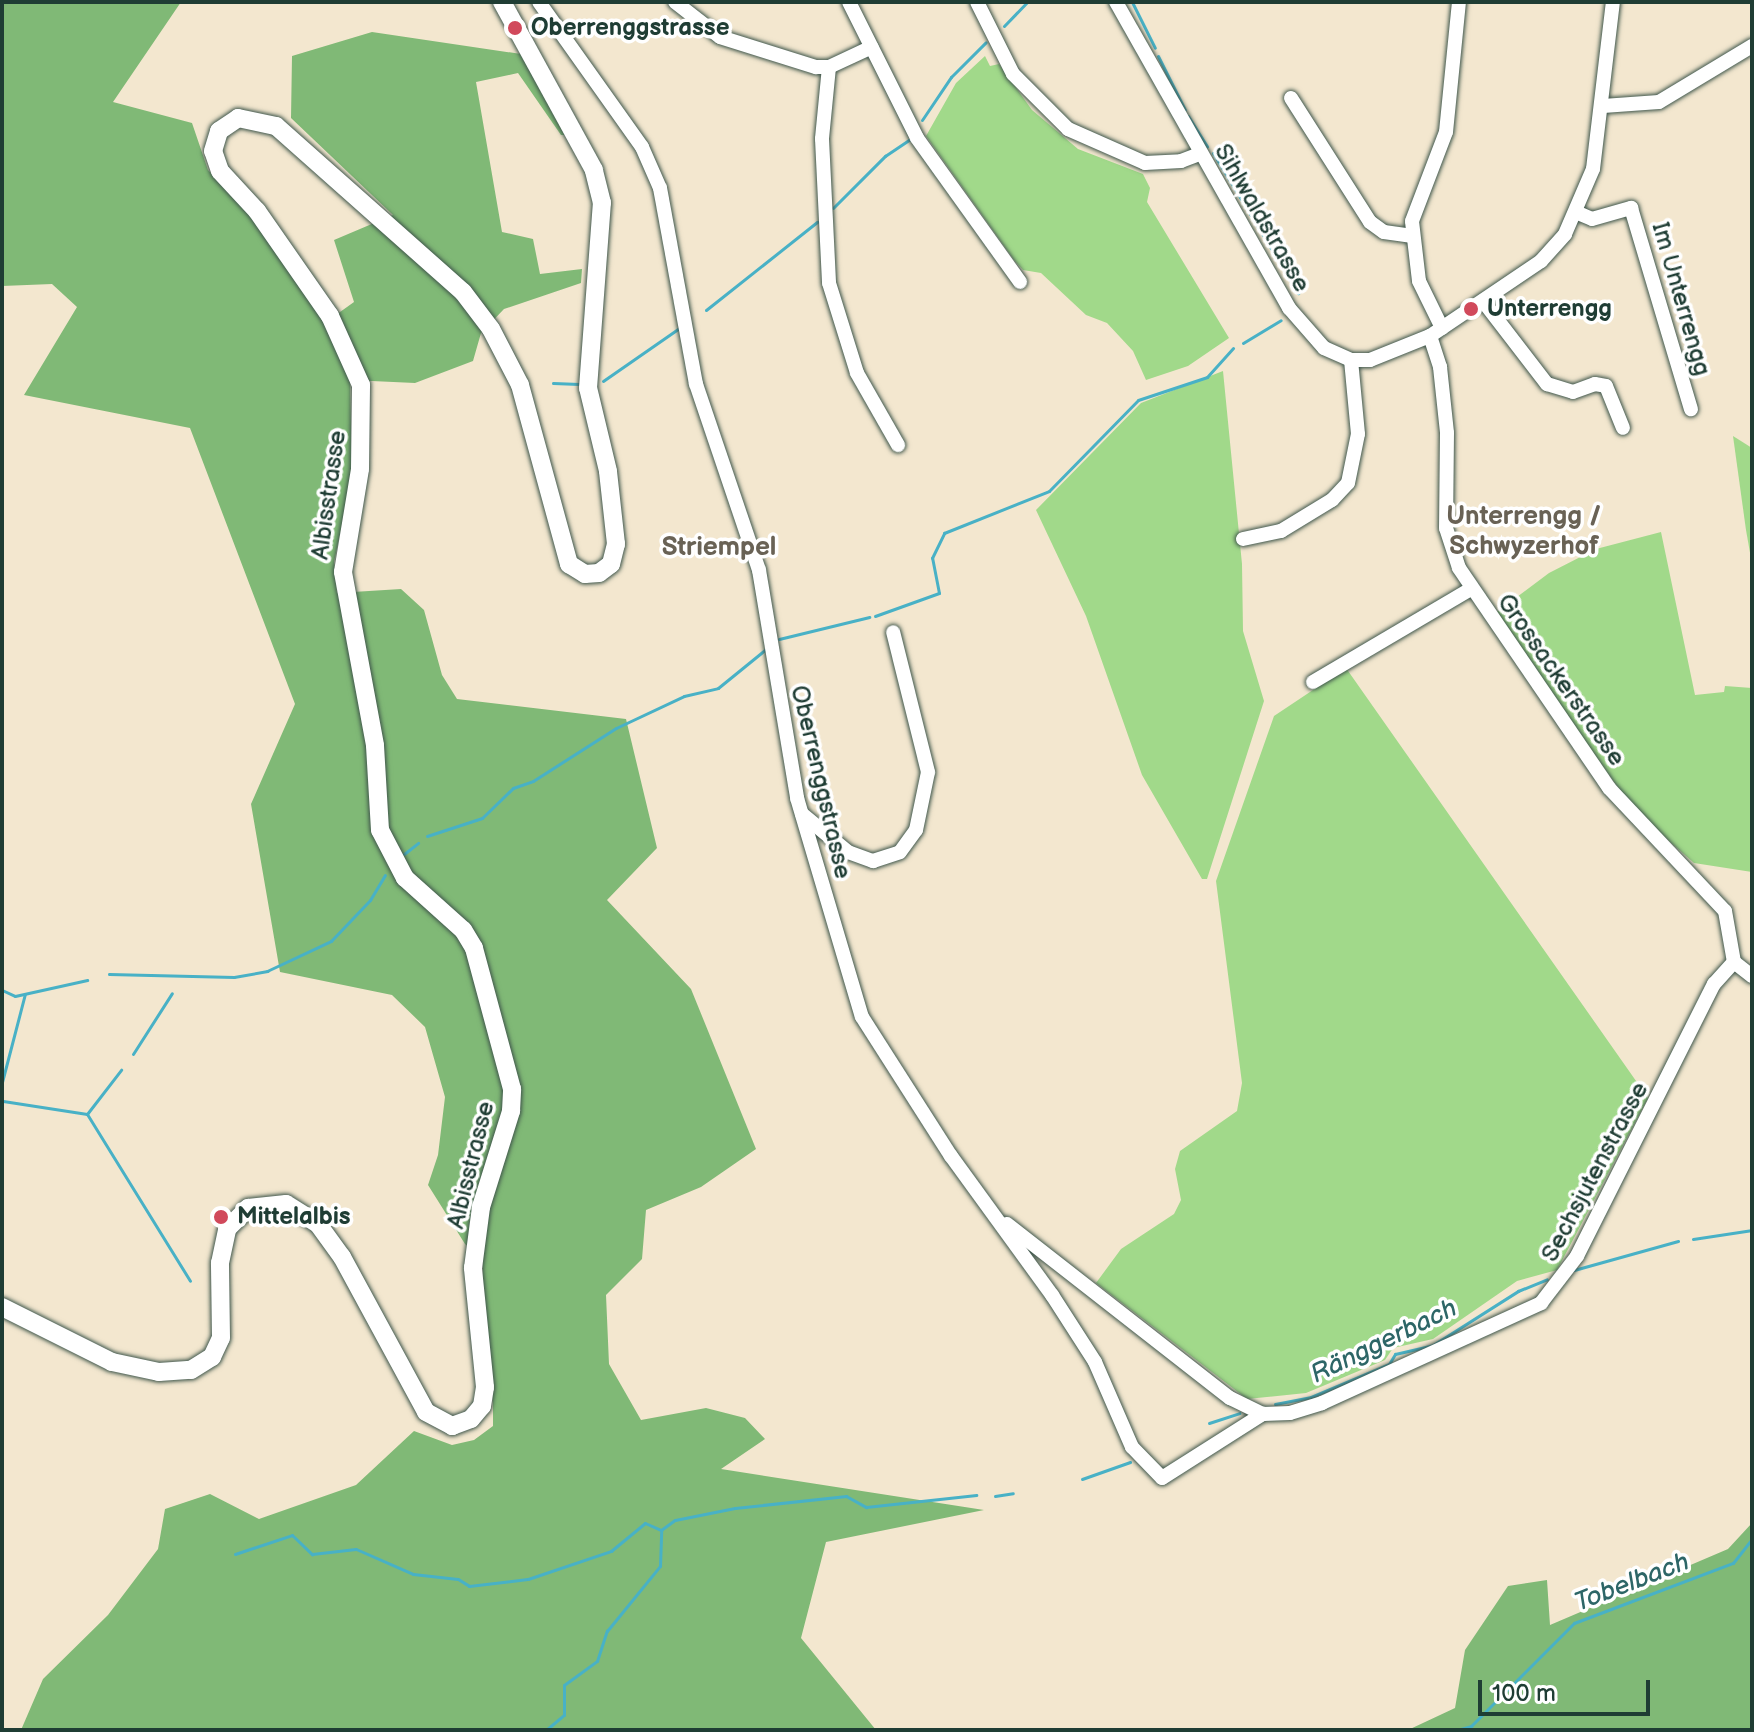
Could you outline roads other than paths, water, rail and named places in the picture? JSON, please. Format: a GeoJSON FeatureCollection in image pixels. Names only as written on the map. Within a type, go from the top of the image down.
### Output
{"type":"FeatureCollection","features":[{"type":"Feature","properties":{"kind":"main road","name":"Albisstrasse"},"geometry":{"type":"LineString","coordinates":[[2,1307],[112,1362],[159,1372],[191,1370],[212,1357],[221,1338],[220,1263],[227,1229],[248,1208],[286,1204],[318,1224],[342,1257],[426,1412],[452,1426],[471,1419],[482,1406],[485,1387],[473,1268],[481,1207],[511,1111],[512,1089],[474,948],[457,924],[405,878],[380,830],[373,737],[343,572],[360,469],[361,385],[351,356],[311,286],[257,211],[220,171],[213,151],[219,131],[238,118],[276,126],[463,292],[491,329],[520,385],[569,564],[585,574],[599,573],[611,564],[616,544],[608,471],[588,388],[602,203],[588,157],[502,2]]}},
{"type":"Feature","properties":{"kind":"street","name":"Oberrenggstrasse"},"geometry":{"type":"LineString","coordinates":[[539,2],[642,147],[660,188],[696,384],[759,570],[785,744],[802,814],[862,1017],[1095,1362],[1132,1447],[1162,1478]]}},
{"type":"Feature","properties":{"kind":"street"},"geometry":{"type":"LineString","coordinates":[[675,2],[720,37],[829,67],[872,47]]}},
{"type":"Feature","properties":{"kind":"street"},"geometry":{"type":"LineString","coordinates":[[849,2],[944,182],[1020,282]]}},
{"type":"Feature","properties":{"kind":"street"},"geometry":{"type":"LineString","coordinates":[[977,2],[1013,74],[1068,129],[1145,163],[1172,162],[1199,154]]}},
{"type":"Feature","properties":{"kind":"street","name":"Sihlwaldstrasse"},"geometry":{"type":"LineString","coordinates":[[1116,2],[1199,154],[1289,308],[1324,348],[1351,360]]}},
{"type":"Feature","properties":{"kind":"street","name":"Grossackerstrasse"},"geometry":{"type":"LineString","coordinates":[[1459,2],[1446,132],[1415,201],[1411,236],[1419,281],[1436,332],[1447,433],[1446,528],[1471,589],[1609,788],[1725,911],[1734,962]]}},
{"type":"Feature","properties":{"kind":"street"},"geometry":{"type":"LineString","coordinates":[[1243,539],[1281,531],[1332,500],[1348,483],[1358,434],[1351,360],[1389,357],[1436,332],[1541,261],[1578,213],[1593,169],[1603,106],[1613,2]]}},
{"type":"Feature","properties":{"kind":"street"},"geometry":{"type":"LineString","coordinates":[[1603,106],[1659,102],[1752,46]]}},
{"type":"Feature","properties":{"kind":"street"},"geometry":{"type":"LineString","coordinates":[[829,67],[822,139],[829,283],[857,373],[898,445]]}},
{"type":"Feature","properties":{"kind":"street"},"geometry":{"type":"LineString","coordinates":[[1291,98],[1370,222],[1384,232],[1411,236]]}},
{"type":"Feature","properties":{"kind":"street","name":"Im Unterrengg"},"geometry":{"type":"LineString","coordinates":[[1578,213],[1592,219],[1631,208],[1691,409]]}},
{"type":"Feature","properties":{"kind":"street"},"geometry":{"type":"LineString","coordinates":[[1483,301],[1547,384],[1573,392],[1595,384],[1606,386],[1623,428]]}},
{"type":"Feature","properties":{"kind":"street"},"geometry":{"type":"LineString","coordinates":[[1313,682],[1471,589]]}},
{"type":"Feature","properties":{"kind":"street"},"geometry":{"type":"LineString","coordinates":[[802,814],[848,852],[873,861],[900,852],[916,830],[926,801],[928,772],[893,632]]}},
{"type":"Feature","properties":{"kind":"street"},"geometry":{"type":"LineString","coordinates":[[1734,962],[1752,976]]}},
{"type":"Feature","properties":{"kind":"street","name":"Sechsjutenstrasse"},"geometry":{"type":"LineString","coordinates":[[1162,1478],[1263,1414],[1290,1413],[1322,1403],[1541,1303],[1577,1256],[1714,984],[1734,962]]}},
{"type":"Feature","properties":{"kind":"street"},"geometry":{"type":"LineString","coordinates":[[994,1214],[1230,1398],[1263,1414]]}},
{"type":"Feature","properties":{"kind":"waterway"},"geometry":{"type":"LineString","coordinates":[[1004,26],[1027,2]]}},
{"type":"Feature","properties":{"kind":"waterway"},"geometry":{"type":"LineString","coordinates":[[1132,2],[1155,48]]}},
{"type":"Feature","properties":{"kind":"waterway"},"geometry":{"type":"LineString","coordinates":[[922,120],[951,77],[986,42]]}},
{"type":"Feature","properties":{"kind":"waterway"},"geometry":{"type":"LineString","coordinates":[[1158,56],[1185,110]]}},
{"type":"Feature","properties":{"kind":"waterway"},"geometry":{"type":"LineString","coordinates":[[1188,116],[1207,147]]}},
{"type":"Feature","properties":{"kind":"waterway"},"geometry":{"type":"LineString","coordinates":[[833,208],[885,156],[910,139]]}},
{"type":"Feature","properties":{"kind":"waterway"},"geometry":{"type":"LineString","coordinates":[[1213,153],[1298,293]]}},
{"type":"Feature","properties":{"kind":"waterway"},"geometry":{"type":"LineString","coordinates":[[706,310],[817,222]]}},
{"type":"Feature","properties":{"kind":"waterway"},"geometry":{"type":"LineString","coordinates":[[1243,343],[1281,320]]}},
{"type":"Feature","properties":{"kind":"waterway"},"geometry":{"type":"LineString","coordinates":[[603,381],[682,326]]}},
{"type":"Feature","properties":{"kind":"waterway"},"geometry":{"type":"LineString","coordinates":[[875,616],[939,593],[932,558],[944,533],[1049,491],[1138,400],[1207,377],[1233,348]]}},
{"type":"Feature","properties":{"kind":"waterway"},"geometry":{"type":"LineString","coordinates":[[553,383],[579,384]]}},
{"type":"Feature","properties":{"kind":"waterway"},"geometry":{"type":"LineString","coordinates":[[779,639],[869,617]]}},
{"type":"Feature","properties":{"kind":"waterway"},"geometry":{"type":"LineString","coordinates":[[427,836],[482,818],[513,788],[533,781],[616,728],[684,696],[718,688],[766,649]]}},
{"type":"Feature","properties":{"kind":"waterway"},"geometry":{"type":"LineString","coordinates":[[404,854],[418,843]]}},
{"type":"Feature","properties":{"kind":"waterway"},"geometry":{"type":"LineString","coordinates":[[109,974],[234,977],[267,971],[331,941],[370,900],[385,875]]}},
{"type":"Feature","properties":{"kind":"waterway"},"geometry":{"type":"LineString","coordinates":[[2,990],[15,996],[87,980]]}},
{"type":"Feature","properties":{"kind":"waterway"},"geometry":{"type":"LineString","coordinates":[[133,1054],[172,993]]}},
{"type":"Feature","properties":{"kind":"waterway"},"geometry":{"type":"LineString","coordinates":[[2,1082],[25,994]]}},
{"type":"Feature","properties":{"kind":"waterway"},"geometry":{"type":"LineString","coordinates":[[3,1101],[87,1114],[121,1070]]}},
{"type":"Feature","properties":{"kind":"waterway"},"geometry":{"type":"LineString","coordinates":[[87,1114],[190,1281]]}},
{"type":"Feature","properties":{"kind":"waterway","name":"Ränggerbach"},"geometry":{"type":"LineString","coordinates":[[1693,1239],[1752,1230]]}},
{"type":"Feature","properties":{"kind":"waterway","name":"Ränggerbach"},"geometry":{"type":"LineString","coordinates":[[1574,1270],[1678,1241]]}},
{"type":"Feature","properties":{"kind":"waterway","name":"Ränggerbach"},"geometry":{"type":"LineString","coordinates":[[1275,1404],[1311,1397],[1389,1364],[1395,1354],[1433,1345],[1518,1291],[1547,1279]]}},
{"type":"Feature","properties":{"kind":"waterway","name":"Ränggerbach"},"geometry":{"type":"LineString","coordinates":[[1209,1423],[1239,1413]]}},
{"type":"Feature","properties":{"kind":"waterway","name":"Ränggerbach"},"geometry":{"type":"LineString","coordinates":[[1082,1479],[1130,1462]]}},
{"type":"Feature","properties":{"kind":"waterway","name":"Ränggerbach"},"geometry":{"type":"LineString","coordinates":[[995,1496],[1013,1493]]}},
{"type":"Feature","properties":{"kind":"waterway","name":"Ränggerbach"},"geometry":{"type":"LineString","coordinates":[[235,1554],[292,1535],[312,1554],[356,1549],[413,1574],[458,1579],[469,1586],[528,1579],[611,1551],[645,1523],[661,1530],[675,1520],[735,1508],[846,1496],[866,1507],[976,1495]]}},
{"type":"Feature","properties":{"kind":"waterway"},"geometry":{"type":"LineString","coordinates":[[546,1730],[564,1715],[564,1685],[597,1661],[607,1631],[660,1566],[661,1530]]}},
{"type":"Feature","properties":{"kind":"waterway","name":"Tobelbach"},"geometry":{"type":"LineString","coordinates":[[1457,1730],[1471,1726],[1574,1623],[1733,1563],[1752,1539]]}},
{"type":"Feature","properties":{"kind":"place","name":"Oberrenggstrasse"},"geometry":{"type":"Point","coordinates":[515,28]}},
{"type":"Feature","properties":{"kind":"place","name":"Unterrengg"},"geometry":{"type":"Point","coordinates":[1471,309]}},
{"type":"Feature","properties":{"kind":"place","name":"Mittelalbis"},"geometry":{"type":"Point","coordinates":[221,1217]}},
{"type":"Feature","properties":{"kind":"district","name":"Unterrengg / Schwyzerhof"},"geometry":{"type":"Point","coordinates":[1524,532]}},
{"type":"Feature","properties":{"kind":"district","name":"Striempel"},"geometry":{"type":"Point","coordinates":[719,548]}}]}
